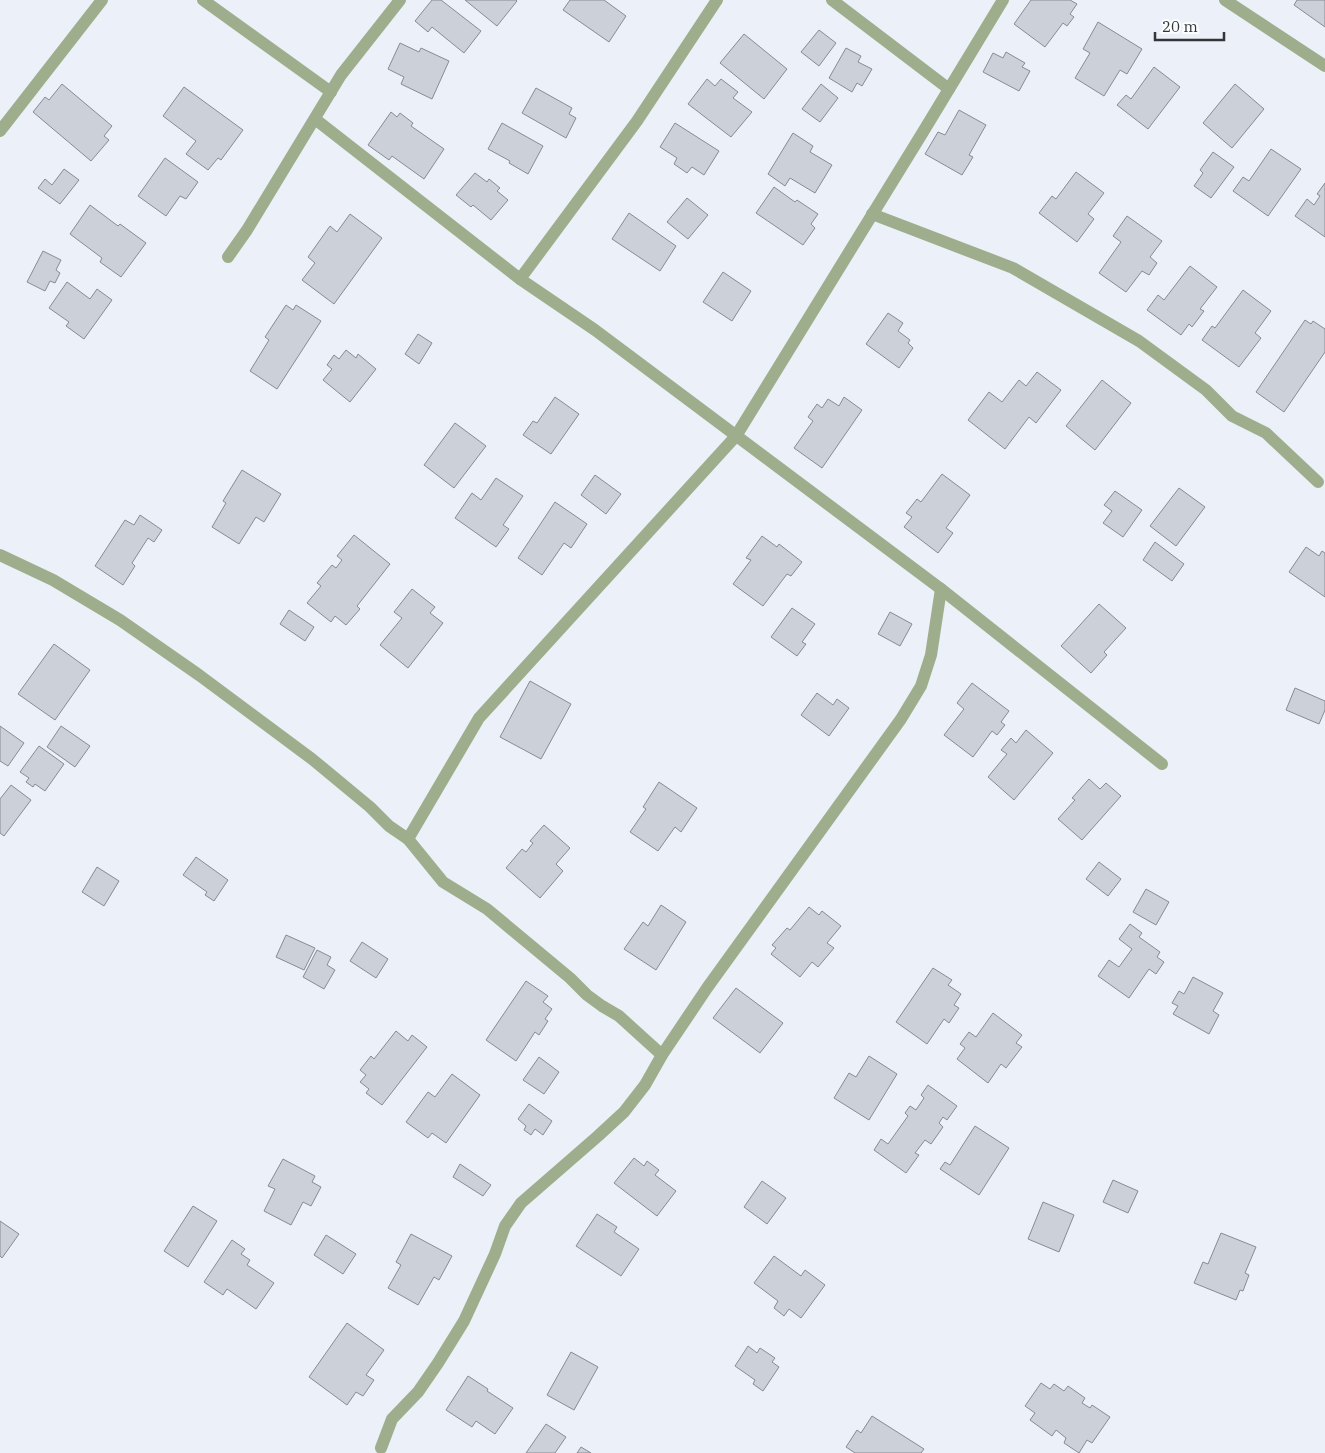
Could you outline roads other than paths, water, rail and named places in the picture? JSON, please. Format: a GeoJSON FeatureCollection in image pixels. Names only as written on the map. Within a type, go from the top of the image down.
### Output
{"type":"FeatureCollection","features":[{"type":"Feature","properties":{"kind":"street"},"geometry":{"type":"LineString","coordinates":[[0,131],[102,0]]}},
{"type":"Feature","properties":{"kind":"street"},"geometry":{"type":"LineString","coordinates":[[203,0],[331,92]]}},
{"type":"Feature","properties":{"kind":"street"},"geometry":{"type":"LineString","coordinates":[[228,257],[247,230],[341,75],[400,0]]}},
{"type":"Feature","properties":{"kind":"street"},"geometry":{"type":"LineString","coordinates":[[520,279],[637,121],[717,0]]}},
{"type":"Feature","properties":{"kind":"street"},"geometry":{"type":"LineString","coordinates":[[832,0],[949,89]]}},
{"type":"Feature","properties":{"kind":"street"},"geometry":{"type":"LineString","coordinates":[[408,840],[479,718],[736,436],[1003,0]]}},
{"type":"Feature","properties":{"kind":"street"},"geometry":{"type":"LineString","coordinates":[[1226,0],[1325,66]]}},
{"type":"Feature","properties":{"kind":"street"},"geometry":{"type":"LineString","coordinates":[[315,118],[520,279],[594,330],[941,589],[1162,764]]}},
{"type":"Feature","properties":{"kind":"street"},"geometry":{"type":"LineString","coordinates":[[872,214],[1013,268],[1139,341],[1206,390],[1232,416],[1266,434],[1318,482]]}},
{"type":"Feature","properties":{"kind":"street"},"geometry":{"type":"LineString","coordinates":[[0,555],[53,580],[120,620],[199,675],[336,777],[389,826],[408,840],[443,882],[487,909],[570,978],[587,996],[620,1016],[662,1055]]}},
{"type":"Feature","properties":{"kind":"street"},"geometry":{"type":"LineString","coordinates":[[381,1448],[392,1419],[418,1392],[464,1321],[496,1254],[505,1226],[521,1203],[624,1112],[645,1085],[662,1055],[707,988],[901,719],[921,686],[931,655],[941,589]]}}]}
